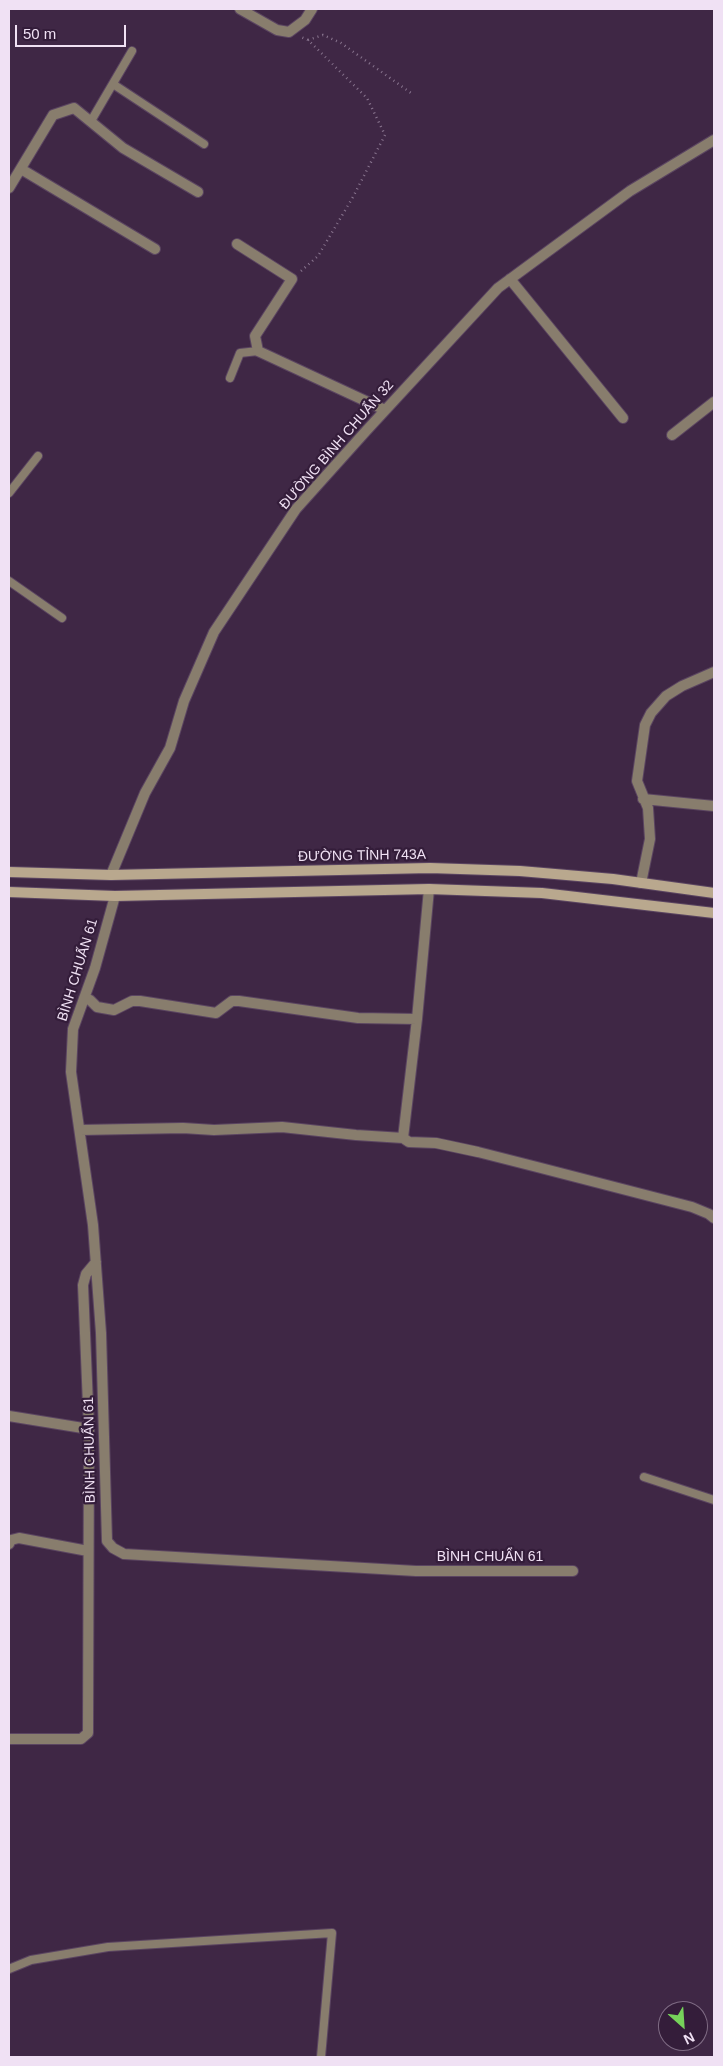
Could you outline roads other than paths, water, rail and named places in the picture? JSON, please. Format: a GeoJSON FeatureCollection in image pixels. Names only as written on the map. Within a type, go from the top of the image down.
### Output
{"type":"FeatureCollection","features":[{"type":"Feature","properties":{"kind":"main road","name":"ĐƯỜNG TỈNH 743A"},"geometry":{"type":"LineString","coordinates":[[9,872],[111,875],[430,868],[520,871],[641,883],[714,893]]}},
{"type":"Feature","properties":{"kind":"main road"},"geometry":{"type":"LineString","coordinates":[[9,892],[114,896],[429,888],[542,894],[714,913]]}},
{"type":"Feature","properties":{"kind":"street"},"geometry":{"type":"LineString","coordinates":[[240,9],[277,30],[288,32],[305,20],[312,9]]}},
{"type":"Feature","properties":{"kind":"street"},"geometry":{"type":"LineString","coordinates":[[9,188],[53,115],[74,108],[123,148],[198,192]]}},
{"type":"Feature","properties":{"kind":"street","name":"ĐƯỜNG BÌNH CHUẨN 32"},"geometry":{"type":"LineString","coordinates":[[111,875],[145,792],[170,748],[184,702],[214,632],[296,509],[498,288],[630,191],[714,140]]}},
{"type":"Feature","properties":{"kind":"street"},"geometry":{"type":"LineString","coordinates":[[21,169],[155,249]]}},
{"type":"Feature","properties":{"kind":"street"},"geometry":{"type":"LineString","coordinates":[[237,244],[292,279],[255,336],[258,351],[385,410]]}},
{"type":"Feature","properties":{"kind":"street"},"geometry":{"type":"LineString","coordinates":[[510,279],[622,418]]}},
{"type":"Feature","properties":{"kind":"street"},"geometry":{"type":"LineString","coordinates":[[672,435],[714,402]]}},
{"type":"Feature","properties":{"kind":"street"},"geometry":{"type":"LineString","coordinates":[[641,883],[650,838],[648,808],[637,781],[645,725],[666,696],[682,686],[714,672]]}},
{"type":"Feature","properties":{"kind":"street"},"geometry":{"type":"LineString","coordinates":[[644,799],[714,806]]}},
{"type":"Feature","properties":{"kind":"street"},"geometry":{"type":"LineString","coordinates":[[403,1138],[418,1019],[429,888]]}},
{"type":"Feature","properties":{"kind":"street","name":"BÌNH CHUẨN 61"},"geometry":{"type":"LineString","coordinates":[[114,896],[95,968],[73,1029],[71,1072],[93,1225],[96,1262],[101,1333],[107,1541],[113,1548],[124,1554],[416,1571],[573,1571]]}},
{"type":"Feature","properties":{"kind":"street"},"geometry":{"type":"LineString","coordinates":[[84,998],[90,1000],[97,1007],[114,1010],[132,1001],[140,1001],[216,1013],[232,1001],[238,1001],[358,1018],[418,1019]]}},
{"type":"Feature","properties":{"kind":"street"},"geometry":{"type":"LineString","coordinates":[[80,1130],[183,1128],[214,1130],[282,1126],[356,1135],[403,1138],[409,1142],[436,1143],[504,1158],[692,1207],[714,1218]]}},
{"type":"Feature","properties":{"kind":"street"},"geometry":{"type":"LineString","coordinates":[[9,1739],[72,1740],[81,1739],[88,1733],[89,1429],[83,1285],[86,1274],[96,1262]]}},
{"type":"Feature","properties":{"kind":"street"},"geometry":{"type":"LineString","coordinates":[[9,1416],[89,1429]]}},
{"type":"Feature","properties":{"kind":"street"},"geometry":{"type":"LineString","coordinates":[[9,1544],[12,1540],[19,1538],[88,1550]]}},
{"type":"Feature","properties":{"kind":"lane"},"geometry":{"type":"LineString","coordinates":[[91,122],[132,52]]}},
{"type":"Feature","properties":{"kind":"lane"},"geometry":{"type":"LineString","coordinates":[[113,84],[204,144]]}},
{"type":"Feature","properties":{"kind":"lane"},"geometry":{"type":"LineString","coordinates":[[230,378],[240,353],[258,351]]}},
{"type":"Feature","properties":{"kind":"lane"},"geometry":{"type":"LineString","coordinates":[[9,493],[38,456]]}},
{"type":"Feature","properties":{"kind":"lane"},"geometry":{"type":"LineString","coordinates":[[9,582],[62,618]]}},
{"type":"Feature","properties":{"kind":"lane"},"geometry":{"type":"LineString","coordinates":[[644,1477],[714,1500]]}},
{"type":"Feature","properties":{"kind":"lane"},"geometry":{"type":"LineString","coordinates":[[9,1968],[31,1960],[108,1947],[332,1933],[321,2057]]}}]}
